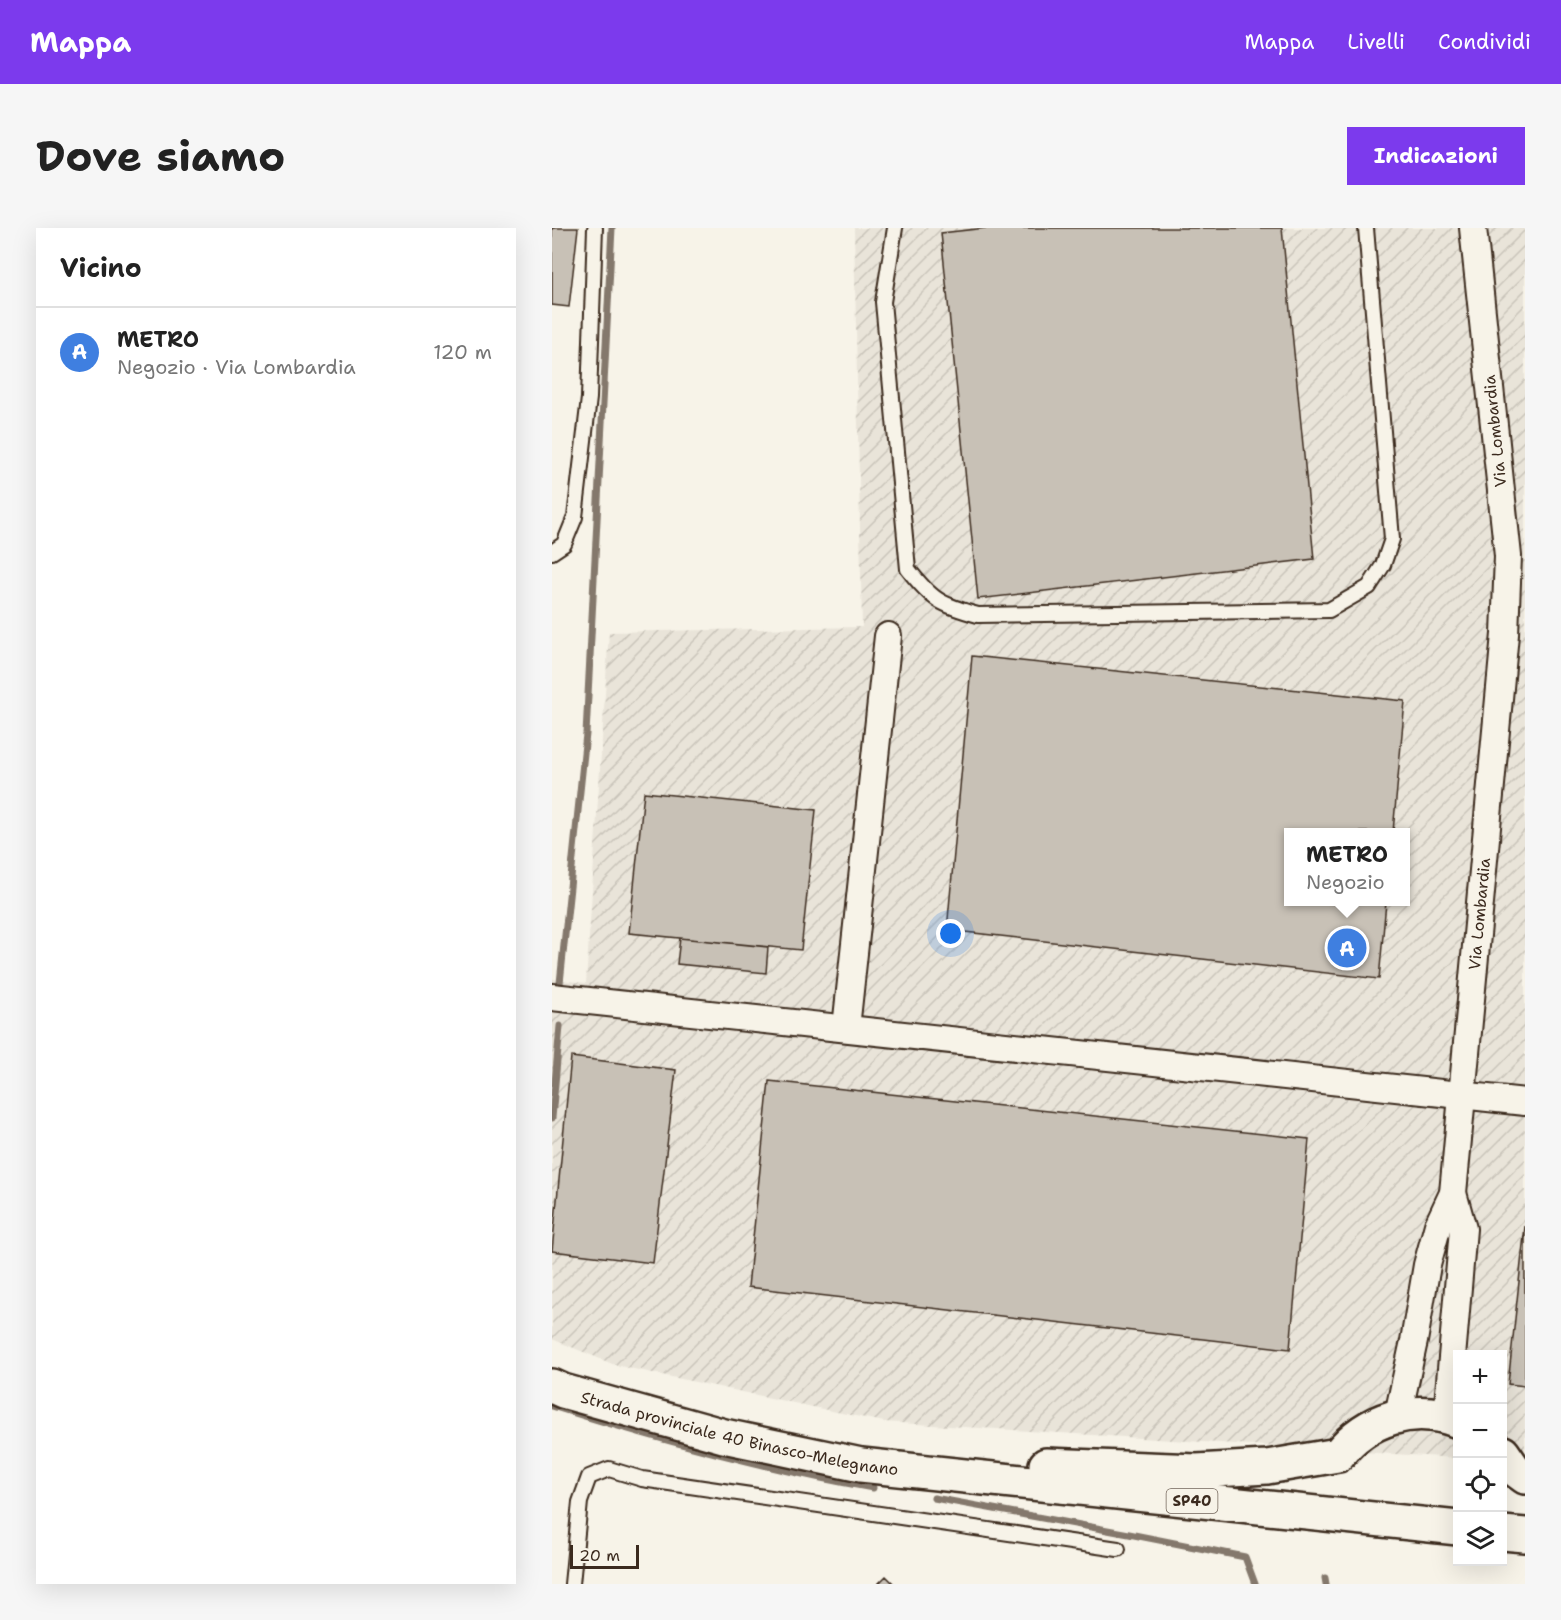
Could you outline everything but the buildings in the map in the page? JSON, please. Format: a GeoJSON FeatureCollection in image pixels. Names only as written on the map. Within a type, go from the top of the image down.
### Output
{"type":"FeatureCollection","features":[{"type":"Feature","properties":{"kind":"main road","name":"Strada provinciale 40 Binasco-Melegnano"},"geometry":{"type":"LineString","coordinates":[[552,1386],[724,1436],[861,1465],[1453,1527]]}},
{"type":"Feature","properties":{"kind":"main road","name":"Strada provinciale 40 Binasco-Melegnano"},"geometry":{"type":"LineString","coordinates":[[928,1471],[988,1465],[1197,1471],[1267,1467],[1338,1455],[1347,1443],[1371,1425],[1398,1415],[1422,1413],[1452,1418]]}},
{"type":"Feature","properties":{"kind":"main road"},"geometry":{"type":"LineString","coordinates":[[1506,1458],[1514,1469],[1525,1477]]}},
{"type":"Feature","properties":{"kind":"main road"},"geometry":{"type":"LineString","coordinates":[[1507,1533],[1525,1535]]}},
{"type":"Feature","properties":{"kind":"street","name":"Via Lombardia"},"geometry":{"type":"LineString","coordinates":[[1452,1418],[1463,1229],[1454,1193],[1515,634],[1473,228]]}},
{"type":"Feature","properties":{"kind":"street"},"geometry":{"type":"LineString","coordinates":[[846,1028],[888,636]]}},
{"type":"Feature","properties":{"kind":"street"},"geometry":{"type":"LineString","coordinates":[[552,997],[1525,1102]]}},
{"type":"Feature","properties":{"kind":"street","name":"Via Lombardia"},"geometry":{"type":"LineString","coordinates":[[1398,1415],[1427,1265],[1438,1225],[1454,1193]]}},
{"type":"Feature","properties":{"kind":"lane"},"geometry":{"type":"LineString","coordinates":[[552,552],[564,544],[575,517],[589,398],[596,228]]}},
{"type":"Feature","properties":{"kind":"lane"},"geometry":{"type":"LineString","coordinates":[[895,228],[884,302],[908,569],[925,590],[948,607],[978,615],[1329,610],[1369,587],[1383,565],[1392,539],[1366,228]]}},
{"type":"Feature","properties":{"kind":"lane"},"geometry":{"type":"LineString","coordinates":[[572,1584],[580,1502],[589,1478],[609,1469],[642,1479],[1118,1549]]}},
{"type":"Feature","properties":{"kind":"shaded area"},"geometry":{"type":"Polygon","coordinates":[[[854,228],[1525,228],[1525,1462],[1507,1461],[1507,1350],[1453,1350],[1453,1458],[884,1422],[615,1365],[552,1339],[552,979],[586,983],[609,632],[862,627],[854,228]]]}},
{"type":"Feature","properties":{"kind":"waterway"},"geometry":{"type":"LineString","coordinates":[[560,983],[586,734],[612,228]]}},
{"type":"Feature","properties":{"kind":"waterway"},"geometry":{"type":"LineString","coordinates":[[552,1118],[560,1026]]}},
{"type":"Feature","properties":{"kind":"waterway"},"geometry":{"type":"LineString","coordinates":[[552,1406],[711,1452],[792,1472],[873,1488]]}},
{"type":"Feature","properties":{"kind":"waterway"},"geometry":{"type":"LineString","coordinates":[[934,1498],[1245,1557],[1255,1584]]}},
{"type":"Feature","properties":{"kind":"waterway"},"geometry":{"type":"LineString","coordinates":[[1325,1578],[1326,1584]]}},
{"type":"Feature","properties":{"kind":"place","name":"METRO"},"geometry":{"type":"Point","coordinates":[1347,948]}}]}
